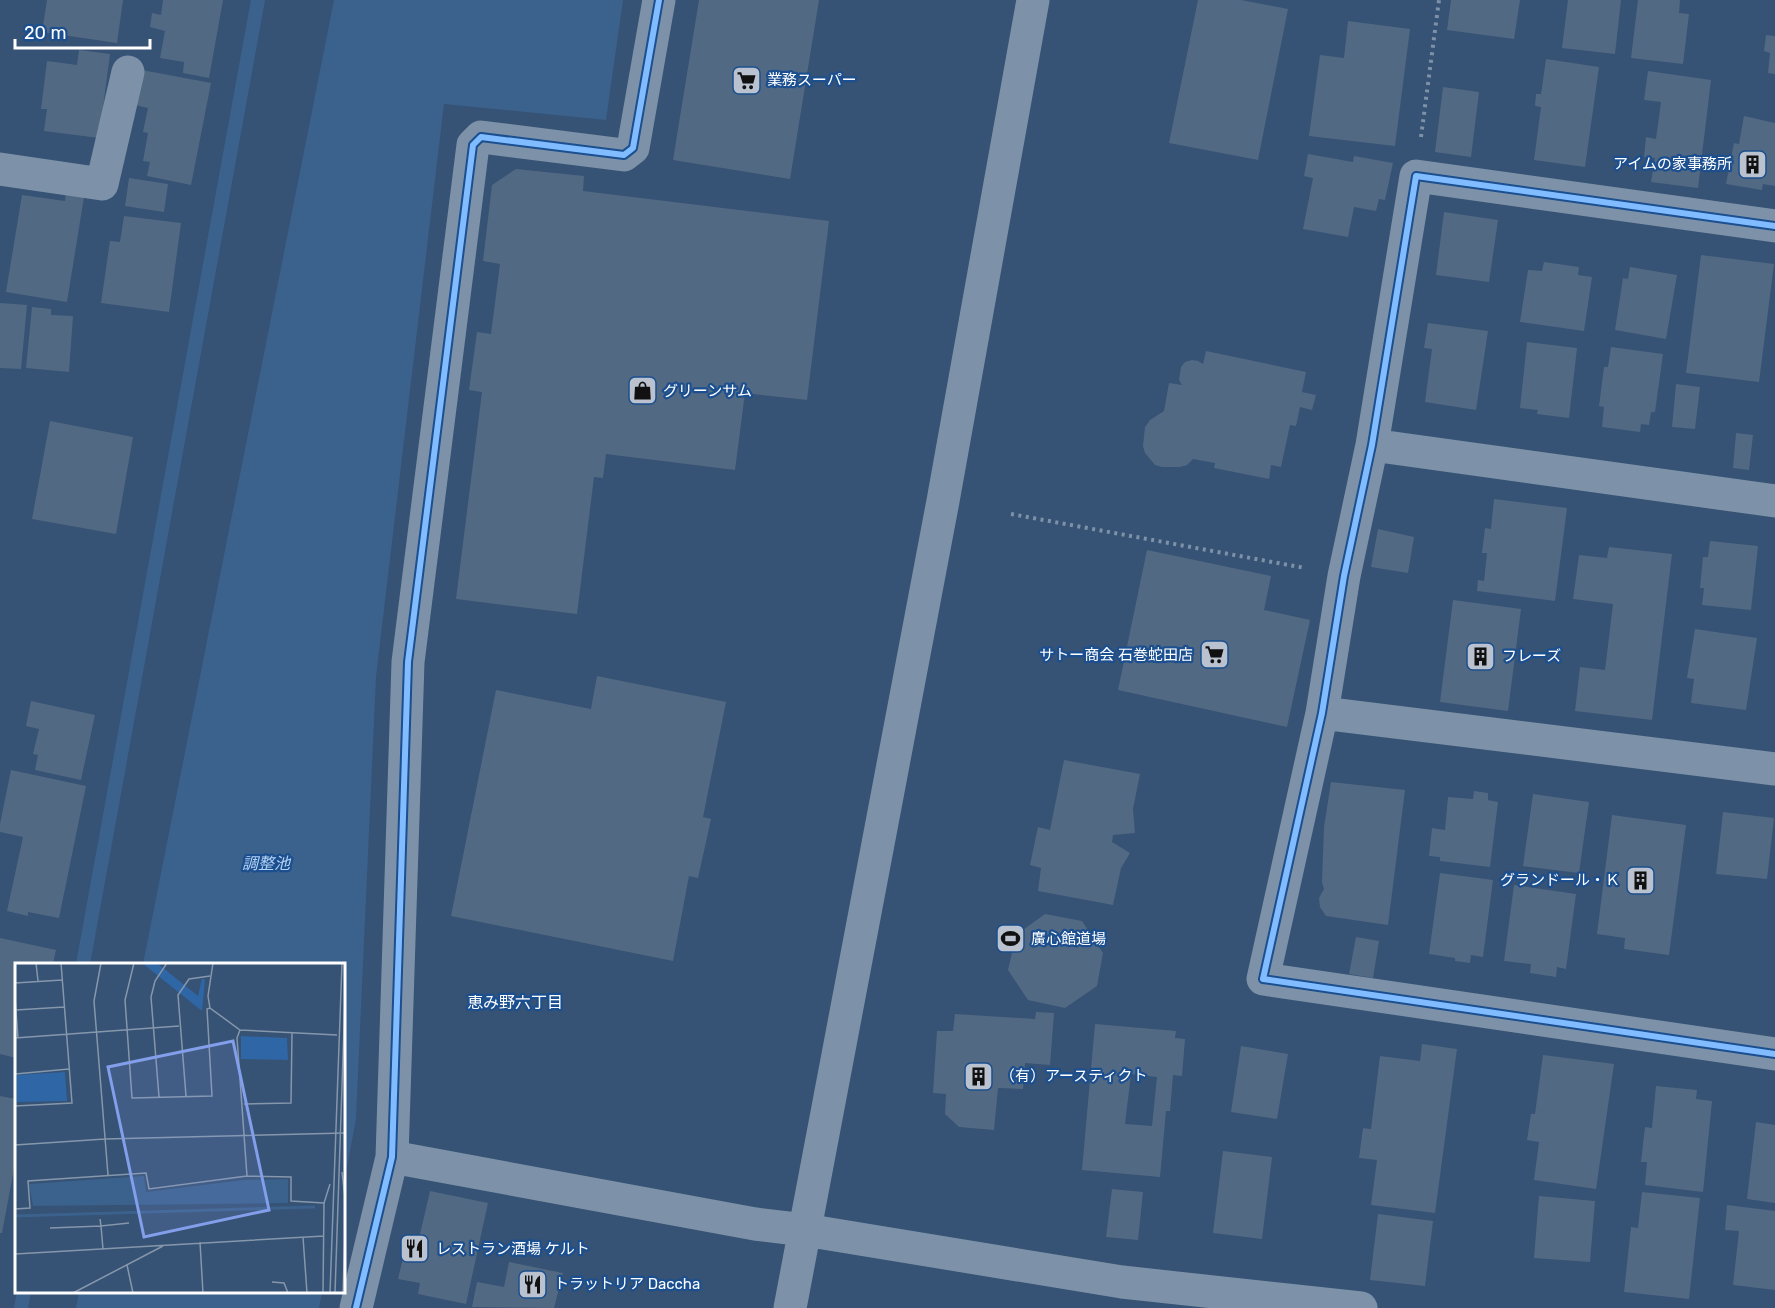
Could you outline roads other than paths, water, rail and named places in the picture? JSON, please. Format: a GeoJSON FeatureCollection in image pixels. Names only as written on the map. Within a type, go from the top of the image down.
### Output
{"type":"FeatureCollection","features":[{"type":"Feature","properties":{"kind":"street"},"geometry":{"type":"LineString","coordinates":[[356,1308],[392,1156],[408,662],[472,146],[480,137],[624,155],[633,148],[659,0]]}},
{"type":"Feature","properties":{"kind":"street"},"geometry":{"type":"LineString","coordinates":[[790,1308],[944,501],[1033,0]]}},
{"type":"Feature","properties":{"kind":"street"},"geometry":{"type":"LineString","coordinates":[[0,169],[102,184],[128,72]]}},
{"type":"Feature","properties":{"kind":"street"},"geometry":{"type":"LineString","coordinates":[[1775,226],[1416,176],[1372,445],[1344,576],[1322,713],[1263,979],[1775,1054]]}},
{"type":"Feature","properties":{"kind":"street"},"geometry":{"type":"LineString","coordinates":[[1372,445],[1775,501]]}},
{"type":"Feature","properties":{"kind":"street"},"geometry":{"type":"LineString","coordinates":[[1322,713],[1775,770]]}},
{"type":"Feature","properties":{"kind":"street"},"geometry":{"type":"LineString","coordinates":[[392,1156],[755,1224],[805,1230],[1120,1295],[1360,1308]]}},
{"type":"Feature","properties":{"kind":"water","name":"調整池"},"geometry":{"type":"Polygon","coordinates":[[[334,0],[623,0],[606,120],[444,104],[376,677],[356,1119],[345,1178],[345,963],[143,963],[334,0]]]}},
{"type":"Feature","properties":{"kind":"water"},"geometry":{"type":"Polygon","coordinates":[[[79,1293],[322,1293],[319,1308],[76,1308],[79,1293]]]}},
{"type":"Feature","properties":{"kind":"waterway"},"geometry":{"type":"LineString","coordinates":[[83,963],[258,0]]}},
{"type":"Feature","properties":{"kind":"waterway"},"geometry":{"type":"LineString","coordinates":[[21,1308],[24,1293]]}},
{"type":"Feature","properties":{"kind":"place","name":"業務スーパー"},"geometry":{"type":"Point","coordinates":[746,80]}},
{"type":"Feature","properties":{"kind":"place","name":"アイムの家事務所"},"geometry":{"type":"Point","coordinates":[1753,164]}},
{"type":"Feature","properties":{"kind":"place","name":"グリーンサム"},"geometry":{"type":"Point","coordinates":[642,391]}},
{"type":"Feature","properties":{"kind":"place","name":"サトー商会 石巻蛇田店"},"geometry":{"type":"Point","coordinates":[1214,655]}},
{"type":"Feature","properties":{"kind":"place","name":"フレーズ"},"geometry":{"type":"Point","coordinates":[1481,656]}},
{"type":"Feature","properties":{"kind":"place","name":"グランドール・Ｋ"},"geometry":{"type":"Point","coordinates":[1641,880]}},
{"type":"Feature","properties":{"kind":"place","name":"廣心館道場"},"geometry":{"type":"Point","coordinates":[1010,939]}},
{"type":"Feature","properties":{"kind":"place","name":"（有）アースティクト"},"geometry":{"type":"Point","coordinates":[979,1076]}},
{"type":"Feature","properties":{"kind":"place","name":"レストラン酒場 ケルト"},"geometry":{"type":"Point","coordinates":[415,1249]}},
{"type":"Feature","properties":{"kind":"place","name":"トラットリア Daccha"},"geometry":{"type":"Point","coordinates":[533,1284]}},
{"type":"Feature","properties":{"kind":"district","name":"恵み野六丁目"},"geometry":{"type":"Point","coordinates":[515,1002]}}]}
